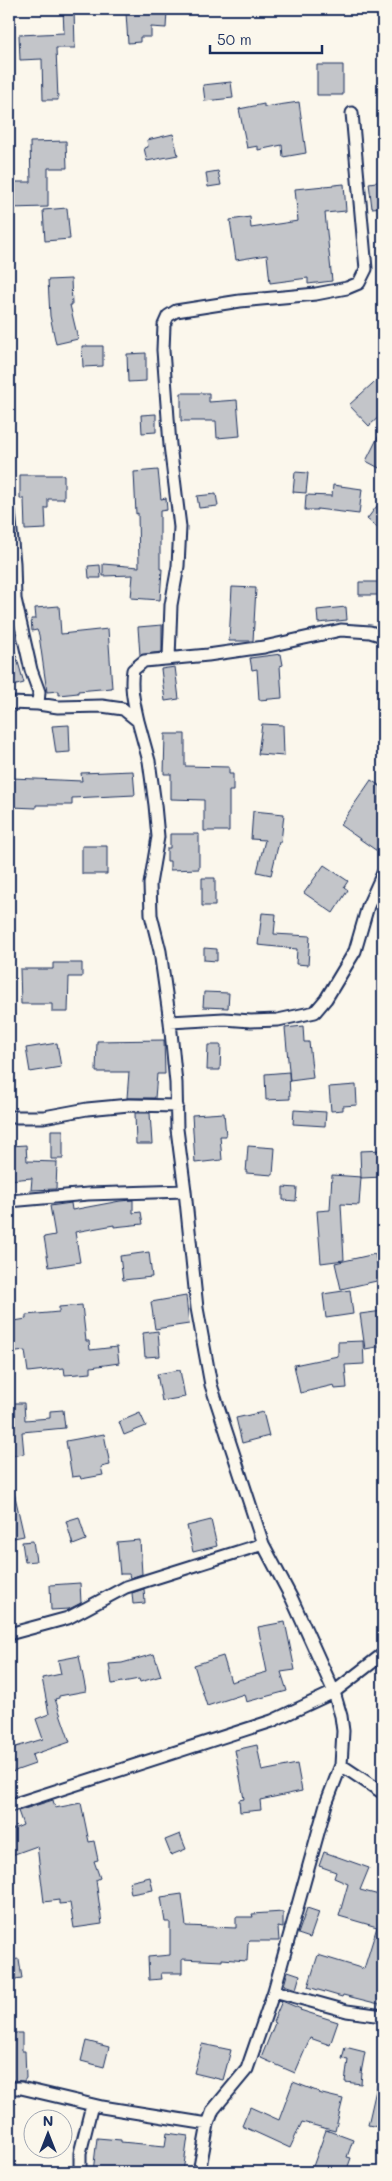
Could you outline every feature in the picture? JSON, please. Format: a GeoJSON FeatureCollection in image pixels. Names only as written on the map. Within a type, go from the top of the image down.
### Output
{"type":"FeatureCollection","features":[{"type":"Feature","properties":{"kind":"street"},"geometry":{"type":"LineString","coordinates":[[169,658],[171,605],[178,566],[180,527],[170,445],[162,350],[164,325],[168,316],[176,310],[240,301],[316,294],[348,288],[359,283],[366,269],[352,113]]}},
{"type":"Feature","properties":{"kind":"street"},"geometry":{"type":"LineString","coordinates":[[9,511],[15,599],[31,670],[39,692],[38,704]]}},
{"type":"Feature","properties":{"kind":"street"},"geometry":{"type":"LineString","coordinates":[[199,2172],[208,2124],[213,2110],[247,2069],[274,1990],[326,1804],[341,1765],[343,1732],[341,1716],[334,1692],[292,1599],[263,1544],[212,1385],[197,1308],[186,1190],[177,1129],[177,1106],[170,1022],[160,952],[151,915],[150,884],[158,837],[148,761],[131,691],[133,670],[144,661],[264,647],[341,630],[370,632],[383,636]]}},
{"type":"Feature","properties":{"kind":"street"},"geometry":{"type":"LineString","coordinates":[[9,703],[58,707],[102,706],[123,709],[138,721]]}},
{"type":"Feature","properties":{"kind":"street"},"geometry":{"type":"LineString","coordinates":[[170,1022],[224,1018],[251,1021],[278,1020],[314,1012],[326,999],[355,951],[368,906],[383,873]]}},
{"type":"Feature","properties":{"kind":"street"},"geometry":{"type":"LineString","coordinates":[[9,1117],[44,1117],[87,1109],[129,1105],[177,1106]]}},
{"type":"Feature","properties":{"kind":"street"},"geometry":{"type":"LineString","coordinates":[[9,1201],[88,1194],[186,1190]]}},
{"type":"Feature","properties":{"kind":"street"},"geometry":{"type":"LineString","coordinates":[[9,1634],[68,1618],[126,1587],[263,1544]]}},
{"type":"Feature","properties":{"kind":"street"},"geometry":{"type":"LineString","coordinates":[[9,1806],[272,1721],[334,1692],[383,1654]]}},
{"type":"Feature","properties":{"kind":"street"},"geometry":{"type":"LineString","coordinates":[[341,1765],[383,1793]]}},
{"type":"Feature","properties":{"kind":"street"},"geometry":{"type":"LineString","coordinates":[[274,1990],[347,2011],[383,2016]]}},
{"type":"Feature","properties":{"kind":"street"},"geometry":{"type":"LineString","coordinates":[[9,2088],[21,2088],[92,2105],[208,2124]]}},
{"type":"Feature","properties":{"kind":"street"},"geometry":{"type":"LineString","coordinates":[[80,2172],[80,2153],[92,2105]]}},
{"type":"Feature","properties":{"kind":"building"},"geometry":{"type":"Polygon","coordinates":[[[63,9],[74,9],[75,48],[56,48],[58,100],[43,100],[42,59],[20,60],[19,35],[64,33],[63,9]]]}},
{"type":"Feature","properties":{"kind":"building"},"geometry":{"type":"Polygon","coordinates":[[[167,11],[166,28],[151,27],[151,37],[140,37],[140,42],[128,43],[126,13],[167,11]]]}},
{"type":"Feature","properties":{"kind":"building"},"geometry":{"type":"Polygon","coordinates":[[[317,65],[343,65],[343,95],[317,95],[317,65]]]}},
{"type":"Feature","properties":{"kind":"building"},"geometry":{"type":"Polygon","coordinates":[[[231,82],[233,98],[205,101],[203,85],[231,82]]]}},
{"type":"Feature","properties":{"kind":"building"},"geometry":{"type":"Polygon","coordinates":[[[299,102],[306,153],[283,157],[282,145],[258,150],[258,146],[247,148],[239,109],[264,104],[264,107],[299,102]]]}},
{"type":"Feature","properties":{"kind":"building"},"geometry":{"type":"Polygon","coordinates":[[[173,134],[178,155],[147,161],[144,148],[148,147],[147,140],[173,134]]]}},
{"type":"Feature","properties":{"kind":"building"},"geometry":{"type":"Polygon","coordinates":[[[66,141],[67,168],[48,168],[48,207],[9,208],[9,182],[31,182],[30,142],[66,141]]]}},
{"type":"Feature","properties":{"kind":"building"},"geometry":{"type":"Polygon","coordinates":[[[218,171],[221,185],[208,187],[206,173],[218,171]]]}},
{"type":"Feature","properties":{"kind":"building"},"geometry":{"type":"Polygon","coordinates":[[[383,181],[383,207],[372,208],[369,183],[383,181]]]}},
{"type":"Feature","properties":{"kind":"building"},"geometry":{"type":"Polygon","coordinates":[[[344,184],[346,211],[325,213],[332,281],[308,284],[308,278],[270,283],[267,255],[236,260],[230,220],[250,217],[251,228],[298,221],[295,189],[344,184]]]}},
{"type":"Feature","properties":{"kind":"building"},"geometry":{"type":"Polygon","coordinates":[[[67,208],[70,239],[45,241],[43,210],[67,208]]]}},
{"type":"Feature","properties":{"kind":"building"},"geometry":{"type":"Polygon","coordinates":[[[71,279],[72,305],[70,305],[78,339],[56,344],[50,316],[48,280],[71,279]]]}},
{"type":"Feature","properties":{"kind":"building"},"geometry":{"type":"Polygon","coordinates":[[[82,346],[103,346],[103,366],[83,367],[82,346]]]}},
{"type":"Feature","properties":{"kind":"building"},"geometry":{"type":"Polygon","coordinates":[[[146,353],[146,381],[128,382],[127,354],[146,353]]]}},
{"type":"Feature","properties":{"kind":"building"},"geometry":{"type":"Polygon","coordinates":[[[383,374],[383,413],[369,426],[349,405],[383,374]]]}},
{"type":"Feature","properties":{"kind":"building"},"geometry":{"type":"Polygon","coordinates":[[[181,393],[209,393],[209,402],[237,400],[240,436],[217,438],[216,421],[181,421],[181,393]]]}},
{"type":"Feature","properties":{"kind":"building"},"geometry":{"type":"Polygon","coordinates":[[[156,414],[156,432],[142,433],[141,415],[156,414]]]}},
{"type":"Feature","properties":{"kind":"building"},"geometry":{"type":"Polygon","coordinates":[[[383,427],[383,470],[366,461],[383,427]]]}},
{"type":"Feature","properties":{"kind":"building"},"geometry":{"type":"Polygon","coordinates":[[[158,470],[161,499],[166,498],[167,510],[160,511],[160,569],[162,569],[160,600],[131,598],[133,575],[103,576],[103,564],[139,567],[138,513],[136,514],[134,472],[158,470]]]}},
{"type":"Feature","properties":{"kind":"building"},"geometry":{"type":"Polygon","coordinates":[[[295,472],[308,473],[306,493],[293,492],[295,472]]]}},
{"type":"Feature","properties":{"kind":"building"},"geometry":{"type":"Polygon","coordinates":[[[20,475],[64,475],[64,499],[48,499],[48,508],[45,508],[46,529],[25,530],[24,499],[20,499],[20,475]]]}},
{"type":"Feature","properties":{"kind":"building"},"geometry":{"type":"Polygon","coordinates":[[[333,485],[362,489],[359,514],[317,509],[305,510],[306,495],[332,496],[333,485]]]}},
{"type":"Feature","properties":{"kind":"building"},"geometry":{"type":"Polygon","coordinates":[[[216,494],[218,506],[199,508],[197,496],[216,494]]]}},
{"type":"Feature","properties":{"kind":"building"},"geometry":{"type":"Polygon","coordinates":[[[383,498],[383,532],[367,519],[383,498]]]}},
{"type":"Feature","properties":{"kind":"building"},"geometry":{"type":"Polygon","coordinates":[[[100,565],[101,578],[89,578],[88,566],[100,565]]]}},
{"type":"Feature","properties":{"kind":"building"},"geometry":{"type":"Polygon","coordinates":[[[359,582],[383,582],[383,595],[359,595],[359,582]]]}},
{"type":"Feature","properties":{"kind":"building"},"geometry":{"type":"Polygon","coordinates":[[[232,587],[256,588],[253,641],[229,641],[232,587]]]}},
{"type":"Feature","properties":{"kind":"building"},"geometry":{"type":"Polygon","coordinates":[[[59,606],[61,634],[108,629],[112,688],[59,695],[59,691],[47,692],[39,635],[37,630],[32,631],[31,619],[36,619],[35,608],[59,606]]]}},
{"type":"Feature","properties":{"kind":"building"},"geometry":{"type":"Polygon","coordinates":[[[346,607],[347,620],[318,623],[317,610],[346,607]]]}},
{"type":"Feature","properties":{"kind":"building"},"geometry":{"type":"Polygon","coordinates":[[[162,625],[162,652],[140,655],[138,627],[162,625]]]}},
{"type":"Feature","properties":{"kind":"building"},"geometry":{"type":"Polygon","coordinates":[[[9,641],[12,641],[24,683],[9,687],[9,641]]]}},
{"type":"Feature","properties":{"kind":"building"},"geometry":{"type":"Polygon","coordinates":[[[281,654],[283,665],[280,666],[282,698],[259,700],[257,669],[252,670],[250,658],[281,654]]]}},
{"type":"Feature","properties":{"kind":"building"},"geometry":{"type":"Polygon","coordinates":[[[175,667],[179,699],[165,701],[161,669],[175,667]]]}},
{"type":"Feature","properties":{"kind":"building"},"geometry":{"type":"Polygon","coordinates":[[[262,724],[283,725],[284,756],[258,754],[262,724]]]}},
{"type":"Feature","properties":{"kind":"building"},"geometry":{"type":"Polygon","coordinates":[[[69,725],[70,752],[56,753],[52,726],[69,725]]]}},
{"type":"Feature","properties":{"kind":"building"},"geometry":{"type":"Polygon","coordinates":[[[165,734],[185,734],[185,766],[229,767],[229,774],[233,774],[233,791],[229,791],[229,831],[204,831],[204,800],[171,799],[171,774],[164,774],[165,734]]]}},
{"type":"Feature","properties":{"kind":"building"},"geometry":{"type":"Polygon","coordinates":[[[133,771],[135,795],[72,798],[72,805],[36,805],[36,808],[11,807],[12,778],[82,781],[81,773],[133,771]]]}},
{"type":"Feature","properties":{"kind":"building"},"geometry":{"type":"Polygon","coordinates":[[[371,780],[383,788],[383,842],[377,851],[340,825],[371,780]]]}},
{"type":"Feature","properties":{"kind":"building"},"geometry":{"type":"Polygon","coordinates":[[[253,811],[284,814],[281,842],[279,842],[271,875],[257,872],[265,840],[251,839],[253,811]]]}},
{"type":"Feature","properties":{"kind":"building"},"geometry":{"type":"Polygon","coordinates":[[[170,834],[199,834],[199,869],[170,870],[170,861],[167,861],[167,848],[170,848],[170,834]]]}},
{"type":"Feature","properties":{"kind":"building"},"geometry":{"type":"Polygon","coordinates":[[[82,846],[107,846],[107,874],[82,874],[82,846]]]}},
{"type":"Feature","properties":{"kind":"building"},"geometry":{"type":"Polygon","coordinates":[[[324,865],[348,881],[344,887],[348,890],[333,913],[304,893],[324,865]]]}},
{"type":"Feature","properties":{"kind":"building"},"geometry":{"type":"Polygon","coordinates":[[[202,878],[215,878],[215,906],[202,906],[202,878]]]}},
{"type":"Feature","properties":{"kind":"building"},"geometry":{"type":"Polygon","coordinates":[[[262,913],[276,914],[274,934],[310,936],[308,965],[296,964],[297,949],[258,945],[262,913]]]}},
{"type":"Feature","properties":{"kind":"building"},"geometry":{"type":"Polygon","coordinates":[[[204,948],[217,949],[217,961],[204,960],[204,948]]]}},
{"type":"Feature","properties":{"kind":"building"},"geometry":{"type":"Polygon","coordinates":[[[53,963],[82,963],[82,977],[69,977],[68,1012],[52,1012],[52,1004],[21,1004],[20,969],[53,969],[53,963]]]}},
{"type":"Feature","properties":{"kind":"building"},"geometry":{"type":"Polygon","coordinates":[[[204,992],[229,993],[228,1008],[203,1007],[204,992]]]}},
{"type":"Feature","properties":{"kind":"building"},"geometry":{"type":"Polygon","coordinates":[[[303,1026],[304,1042],[309,1042],[313,1078],[290,1081],[285,1028],[303,1026]]]}},
{"type":"Feature","properties":{"kind":"building"},"geometry":{"type":"Polygon","coordinates":[[[164,1040],[165,1074],[157,1074],[155,1098],[127,1098],[129,1072],[96,1072],[97,1041],[164,1040]]]}},
{"type":"Feature","properties":{"kind":"building"},"geometry":{"type":"Polygon","coordinates":[[[57,1043],[61,1067],[30,1072],[26,1048],[57,1043]]]}},
{"type":"Feature","properties":{"kind":"building"},"geometry":{"type":"Polygon","coordinates":[[[208,1045],[221,1045],[220,1070],[207,1070],[208,1045]]]}},
{"type":"Feature","properties":{"kind":"building"},"geometry":{"type":"Polygon","coordinates":[[[289,1072],[290,1099],[266,1100],[265,1074],[289,1072]]]}},
{"type":"Feature","properties":{"kind":"building"},"geometry":{"type":"Polygon","coordinates":[[[356,1085],[357,1105],[343,1106],[343,1110],[331,1111],[329,1087],[356,1085]]]}},
{"type":"Feature","properties":{"kind":"building"},"geometry":{"type":"Polygon","coordinates":[[[294,1110],[326,1112],[325,1126],[293,1124],[294,1110]]]}},
{"type":"Feature","properties":{"kind":"building"},"geometry":{"type":"Polygon","coordinates":[[[135,1113],[150,1113],[152,1144],[136,1144],[135,1113]]]}},
{"type":"Feature","properties":{"kind":"building"},"geometry":{"type":"Polygon","coordinates":[[[224,1113],[226,1136],[220,1136],[222,1160],[195,1163],[192,1115],[224,1113]]]}},
{"type":"Feature","properties":{"kind":"building"},"geometry":{"type":"Polygon","coordinates":[[[51,1130],[63,1130],[63,1159],[51,1159],[51,1130]]]}},
{"type":"Feature","properties":{"kind":"building"},"geometry":{"type":"Polygon","coordinates":[[[26,1145],[27,1161],[57,1162],[56,1189],[31,1190],[32,1178],[9,1180],[9,1146],[26,1145]]]}},
{"type":"Feature","properties":{"kind":"building"},"geometry":{"type":"Polygon","coordinates":[[[248,1146],[275,1148],[273,1175],[246,1173],[248,1146]]]}},
{"type":"Feature","properties":{"kind":"building"},"geometry":{"type":"Polygon","coordinates":[[[383,1150],[383,1177],[361,1178],[360,1151],[383,1150]]]}},
{"type":"Feature","properties":{"kind":"building"},"geometry":{"type":"Polygon","coordinates":[[[332,1175],[361,1177],[359,1205],[341,1204],[344,1260],[321,1263],[317,1211],[330,1210],[332,1175]]]}},
{"type":"Feature","properties":{"kind":"building"},"geometry":{"type":"Polygon","coordinates":[[[283,1187],[297,1188],[296,1201],[283,1200],[283,1187]]]}},
{"type":"Feature","properties":{"kind":"building"},"geometry":{"type":"Polygon","coordinates":[[[133,1200],[133,1213],[141,1212],[143,1224],[114,1227],[114,1225],[75,1232],[80,1262],[49,1267],[44,1237],[55,1235],[50,1206],[71,1203],[72,1210],[133,1200]]]}},
{"type":"Feature","properties":{"kind":"building"},"geometry":{"type":"Polygon","coordinates":[[[149,1252],[152,1277],[123,1280],[120,1256],[149,1252]]]}},
{"type":"Feature","properties":{"kind":"building"},"geometry":{"type":"Polygon","coordinates":[[[375,1254],[381,1280],[341,1289],[335,1263],[375,1254]]]}},
{"type":"Feature","properties":{"kind":"building"},"geometry":{"type":"Polygon","coordinates":[[[350,1290],[353,1314],[326,1318],[323,1294],[350,1290]]]}},
{"type":"Feature","properties":{"kind":"building"},"geometry":{"type":"Polygon","coordinates":[[[186,1296],[189,1324],[155,1329],[151,1302],[186,1296]]]}},
{"type":"Feature","properties":{"kind":"building"},"geometry":{"type":"Polygon","coordinates":[[[82,1305],[86,1341],[89,1341],[90,1350],[117,1347],[119,1363],[91,1367],[91,1373],[65,1375],[64,1368],[28,1372],[25,1351],[9,1353],[9,1322],[26,1319],[26,1315],[59,1312],[59,1307],[82,1305]]]}},
{"type":"Feature","properties":{"kind":"building"},"geometry":{"type":"Polygon","coordinates":[[[383,1311],[383,1346],[365,1349],[360,1314],[383,1311]]]}},
{"type":"Feature","properties":{"kind":"building"},"geometry":{"type":"Polygon","coordinates":[[[158,1331],[160,1356],[145,1357],[143,1333],[158,1331]]]}},
{"type":"Feature","properties":{"kind":"building"},"geometry":{"type":"Polygon","coordinates":[[[363,1341],[364,1364],[345,1365],[347,1388],[335,1389],[334,1385],[300,1393],[294,1365],[338,1356],[338,1342],[363,1341]]]}},
{"type":"Feature","properties":{"kind":"building"},"geometry":{"type":"Polygon","coordinates":[[[180,1370],[185,1397],[162,1401],[157,1374],[180,1370]]]}},
{"type":"Feature","properties":{"kind":"building"},"geometry":{"type":"Polygon","coordinates":[[[9,1403],[24,1403],[25,1420],[50,1418],[50,1411],[63,1410],[65,1428],[22,1432],[24,1454],[9,1456],[9,1403]]]}},
{"type":"Feature","properties":{"kind":"building"},"geometry":{"type":"Polygon","coordinates":[[[263,1412],[269,1436],[242,1443],[236,1418],[263,1412]]]}},
{"type":"Feature","properties":{"kind":"building"},"geometry":{"type":"Polygon","coordinates":[[[140,1413],[146,1426],[124,1435],[119,1422],[140,1413]]]}},
{"type":"Feature","properties":{"kind":"building"},"geometry":{"type":"Polygon","coordinates":[[[104,1434],[110,1465],[101,1467],[103,1475],[81,1479],[80,1476],[72,1477],[66,1441],[104,1434]]]}},
{"type":"Feature","properties":{"kind":"building"},"geometry":{"type":"Polygon","coordinates":[[[14,1492],[24,1536],[9,1539],[9,1493],[14,1492]]]}},
{"type":"Feature","properties":{"kind":"building"},"geometry":{"type":"Polygon","coordinates":[[[79,1517],[86,1540],[73,1545],[66,1521],[79,1517]]]}},
{"type":"Feature","properties":{"kind":"building"},"geometry":{"type":"Polygon","coordinates":[[[211,1520],[217,1546],[193,1552],[187,1526],[211,1520]]]}},
{"type":"Feature","properties":{"kind":"building"},"geometry":{"type":"Polygon","coordinates":[[[140,1540],[142,1574],[130,1578],[129,1574],[120,1574],[117,1542],[140,1540]]]}},
{"type":"Feature","properties":{"kind":"building"},"geometry":{"type":"Polygon","coordinates":[[[33,1541],[36,1561],[25,1562],[22,1542],[33,1541]]]}},
{"type":"Feature","properties":{"kind":"building"},"geometry":{"type":"Polygon","coordinates":[[[80,1583],[81,1603],[69,1609],[51,1610],[50,1585],[80,1583]]]}},
{"type":"Feature","properties":{"kind":"building"},"geometry":{"type":"Polygon","coordinates":[[[144,1589],[145,1603],[133,1604],[132,1593],[144,1589]]]}},
{"type":"Feature","properties":{"kind":"building"},"geometry":{"type":"Polygon","coordinates":[[[285,1622],[295,1670],[281,1672],[287,1691],[246,1702],[244,1694],[207,1706],[194,1665],[223,1656],[231,1682],[267,1672],[258,1627],[285,1622]]]}},
{"type":"Feature","properties":{"kind":"building"},"geometry":{"type":"Polygon","coordinates":[[[154,1654],[161,1676],[140,1682],[139,1679],[112,1684],[109,1664],[122,1663],[154,1654]]]}},
{"type":"Feature","properties":{"kind":"building"},"geometry":{"type":"Polygon","coordinates":[[[79,1656],[86,1691],[59,1696],[59,1698],[55,1699],[70,1742],[32,1755],[35,1764],[12,1772],[9,1763],[9,1749],[43,1739],[36,1719],[49,1714],[42,1678],[61,1674],[58,1660],[79,1656]]]}},
{"type":"Feature","properties":{"kind":"building"},"geometry":{"type":"Polygon","coordinates":[[[257,1745],[262,1771],[297,1764],[302,1791],[260,1800],[261,1810],[240,1812],[239,1800],[244,1799],[235,1750],[257,1745]]]}},
{"type":"Feature","properties":{"kind":"building"},"geometry":{"type":"Polygon","coordinates":[[[53,1800],[55,1808],[81,1803],[89,1842],[94,1841],[98,1860],[94,1861],[100,1878],[96,1880],[102,1924],[74,1928],[70,1903],[59,1904],[59,1900],[44,1902],[37,1846],[9,1856],[9,1831],[23,1825],[18,1811],[53,1800]]]}},
{"type":"Feature","properties":{"kind":"building"},"geometry":{"type":"Polygon","coordinates":[[[180,1834],[186,1849],[171,1855],[165,1840],[180,1834]]]}},
{"type":"Feature","properties":{"kind":"building"},"geometry":{"type":"Polygon","coordinates":[[[324,1852],[369,1868],[360,1890],[383,1896],[383,2005],[343,1995],[342,1997],[308,1987],[318,1955],[364,1969],[377,1927],[339,1916],[348,1884],[334,1878],[336,1872],[319,1866],[324,1852]]]}},
{"type":"Feature","properties":{"kind":"building"},"geometry":{"type":"Polygon","coordinates":[[[150,1877],[153,1890],[131,1894],[129,1882],[150,1877]]]}},
{"type":"Feature","properties":{"kind":"building"},"geometry":{"type":"Polygon","coordinates":[[[182,1894],[186,1926],[236,1928],[236,1917],[253,1917],[252,1914],[283,1912],[283,1928],[278,1927],[279,1941],[250,1941],[248,1943],[247,1961],[182,1959],[182,1973],[161,1973],[162,1979],[149,1980],[148,1957],[170,1955],[170,1922],[165,1922],[161,1897],[182,1894]]]}},
{"type":"Feature","properties":{"kind":"building"},"geometry":{"type":"Polygon","coordinates":[[[307,1908],[319,1912],[310,1938],[298,1934],[307,1908]]]}},
{"type":"Feature","properties":{"kind":"building"},"geometry":{"type":"Polygon","coordinates":[[[19,1959],[22,1978],[9,1980],[9,1960],[19,1959]]]}},
{"type":"Feature","properties":{"kind":"building"},"geometry":{"type":"Polygon","coordinates":[[[288,1971],[300,1975],[296,1989],[284,1985],[288,1971]]]}},
{"type":"Feature","properties":{"kind":"building"},"geometry":{"type":"Polygon","coordinates":[[[282,2001],[300,2010],[338,2022],[330,2045],[310,2038],[295,2073],[261,2058],[282,2001]]]}},
{"type":"Feature","properties":{"kind":"building"},"geometry":{"type":"Polygon","coordinates":[[[9,2033],[22,2033],[22,2051],[25,2051],[26,2078],[24,2081],[10,2080],[9,2078],[9,2033]]]}},
{"type":"Feature","properties":{"kind":"building"},"geometry":{"type":"Polygon","coordinates":[[[86,2041],[109,2047],[104,2067],[81,2061],[86,2041]]]}},
{"type":"Feature","properties":{"kind":"building"},"geometry":{"type":"Polygon","coordinates":[[[202,2044],[231,2050],[223,2080],[194,2073],[202,2044]]]}},
{"type":"Feature","properties":{"kind":"building"},"geometry":{"type":"Polygon","coordinates":[[[345,2047],[365,2052],[361,2084],[345,2082],[348,2060],[342,2059],[345,2047]]]}},
{"type":"Feature","properties":{"kind":"building"},"geometry":{"type":"Polygon","coordinates":[[[378,2081],[383,2081],[383,2128],[368,2125],[378,2081]]]}},
{"type":"Feature","properties":{"kind":"building"},"geometry":{"type":"Polygon","coordinates":[[[293,2082],[318,2093],[343,2099],[335,2131],[302,2122],[290,2148],[242,2126],[250,2107],[279,2120],[293,2082]]]}},
{"type":"Feature","properties":{"kind":"building"},"geometry":{"type":"Polygon","coordinates":[[[326,2130],[353,2140],[347,2157],[351,2158],[346,2172],[311,2172],[326,2130]]]}},
{"type":"Feature","properties":{"kind":"building"},"geometry":{"type":"Polygon","coordinates":[[[167,2133],[188,2136],[183,2172],[93,2172],[97,2138],[165,2146],[167,2133]]]}}]}
